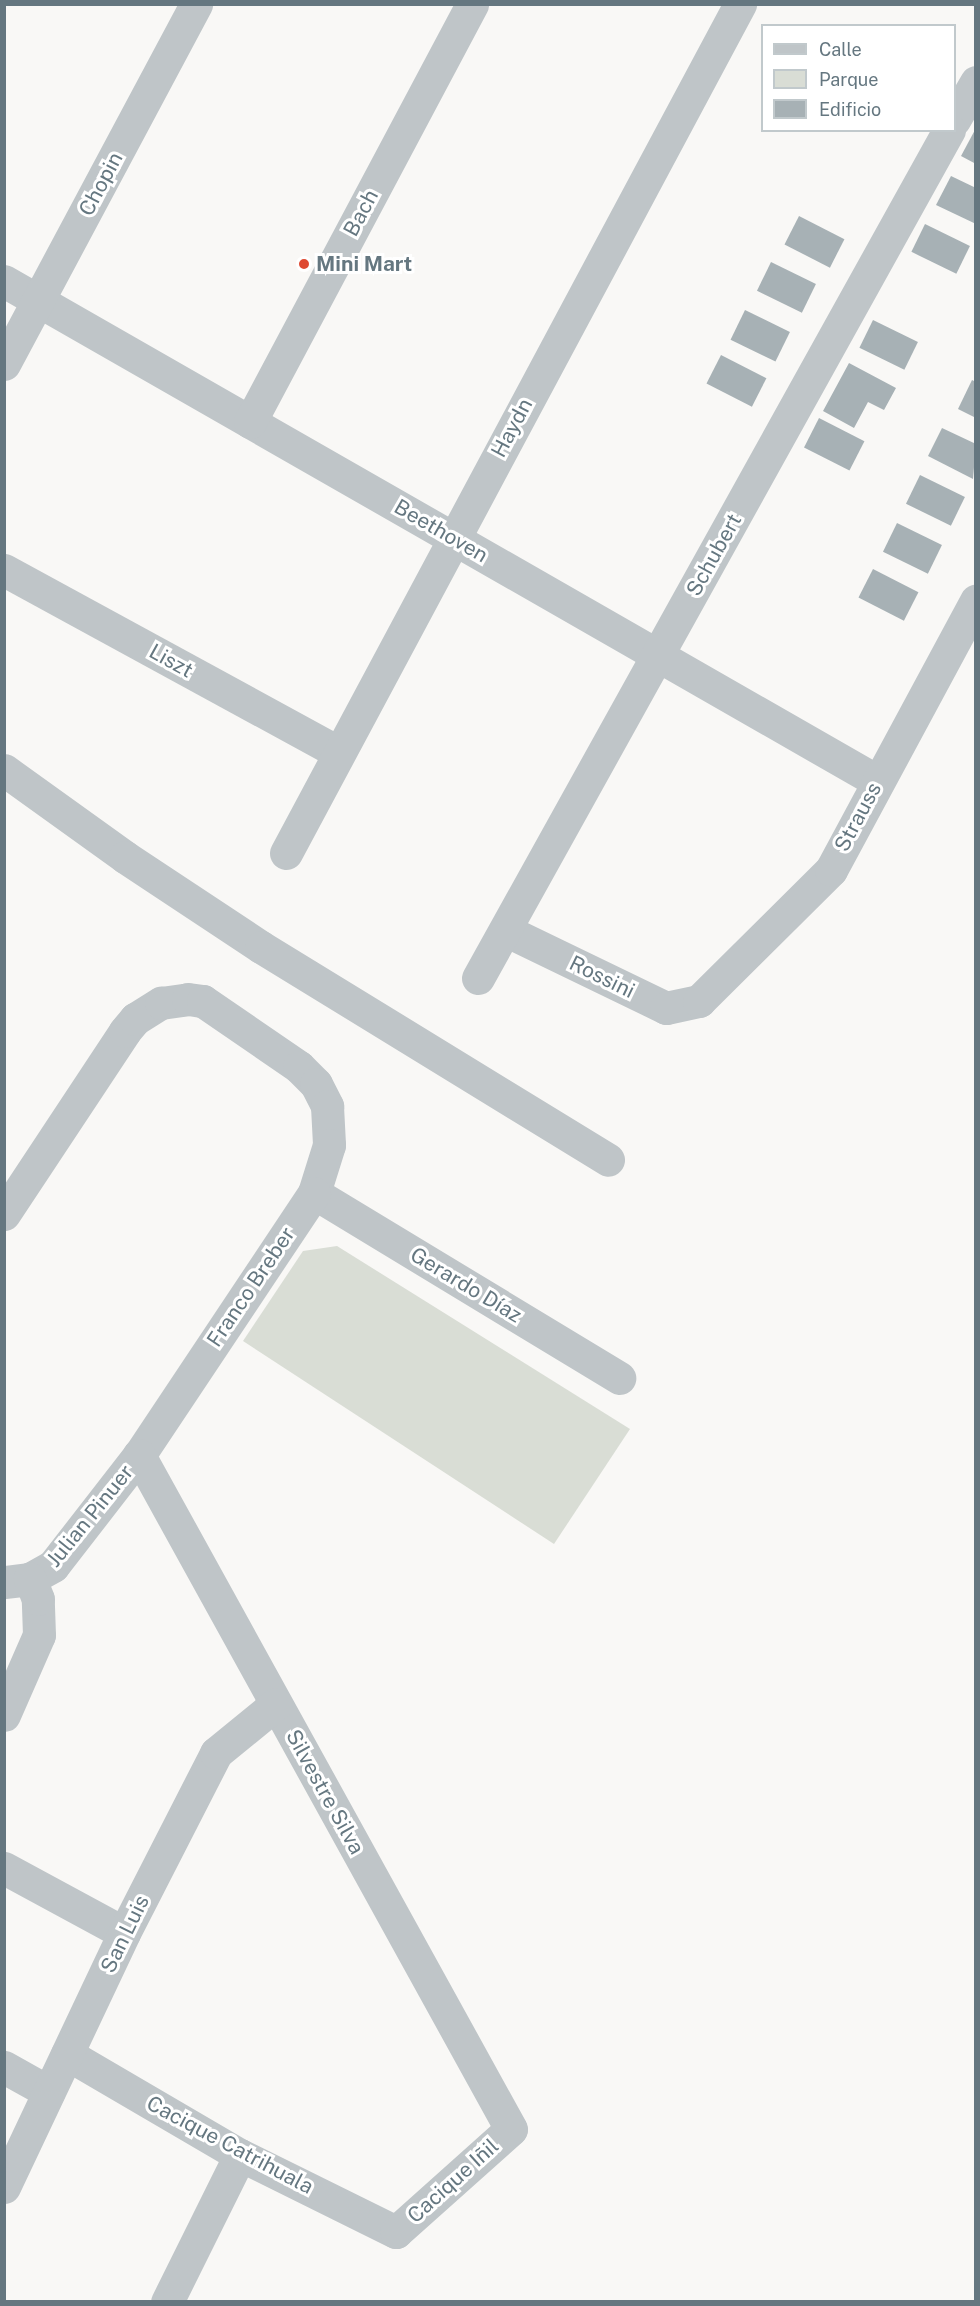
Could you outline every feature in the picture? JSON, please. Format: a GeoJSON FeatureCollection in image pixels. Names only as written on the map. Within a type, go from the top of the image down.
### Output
{"type":"FeatureCollection","features":[{"type":"Feature","properties":{"kind":"street","name":"Chopin"},"geometry":{"type":"LineString","coordinates":[[4,364],[196,4]]}},
{"type":"Feature","properties":{"kind":"street","name":"Bach"},"geometry":{"type":"LineString","coordinates":[[250,422],[472,4]]}},
{"type":"Feature","properties":{"kind":"street","name":"Haydn"},"geometry":{"type":"LineString","coordinates":[[285,853],[740,4]]}},
{"type":"Feature","properties":{"kind":"street"},"geometry":{"type":"LineString","coordinates":[[956,116],[975,82]]}},
{"type":"Feature","properties":{"kind":"street","name":"Schubert"},"geometry":{"type":"LineString","coordinates":[[478,978],[507,931],[948,132]]}},
{"type":"Feature","properties":{"kind":"street","name":"Beethoven"},"geometry":{"type":"LineString","coordinates":[[4,281],[877,781]]}},
{"type":"Feature","properties":{"kind":"street","name":"Liszt"},"geometry":{"type":"LineString","coordinates":[[4,570],[338,752]]}},
{"type":"Feature","properties":{"kind":"street","name":"Strauss"},"geometry":{"type":"LineString","coordinates":[[699,1001],[831,870],[975,601]]}},
{"type":"Feature","properties":{"kind":"street"},"geometry":{"type":"LineString","coordinates":[[4,770],[125,857],[261,947],[608,1160]]}},
{"type":"Feature","properties":{"kind":"street","name":"Rossini"},"geometry":{"type":"LineString","coordinates":[[507,931],[666,1008],[699,1001]]}},
{"type":"Feature","properties":{"kind":"street","name":"Franco Breber"},"geometry":{"type":"LineString","coordinates":[[4,1214],[125,1031],[135,1019],[161,1003],[188,999],[203,1001],[299,1067],[316,1084],[327,1106],[329,1145],[314,1193],[139,1455]]}},
{"type":"Feature","properties":{"kind":"street","name":"Gerardo Díaz"},"geometry":{"type":"LineString","coordinates":[[314,1193],[619,1378]]}},
{"type":"Feature","properties":{"kind":"street","name":"Julian Pinuer"},"geometry":{"type":"LineString","coordinates":[[17,1581],[53,1566],[139,1455]]}},
{"type":"Feature","properties":{"kind":"street","name":"Silvestre Silva"},"geometry":{"type":"LineString","coordinates":[[139,1455],[511,2129]]}},
{"type":"Feature","properties":{"kind":"street"},"geometry":{"type":"LineString","coordinates":[[4,1715],[39,1635],[38,1599],[17,1581]]}},
{"type":"Feature","properties":{"kind":"street","name":"San Luis"},"geometry":{"type":"LineString","coordinates":[[4,2187],[124,1933],[216,1753],[276,1704]]}},
{"type":"Feature","properties":{"kind":"street"},"geometry":{"type":"LineString","coordinates":[[4,1868],[124,1933]]}},
{"type":"Feature","properties":{"kind":"street","name":"Cacique Catrihuala"},"geometry":{"type":"LineString","coordinates":[[67,2054],[240,2155],[396,2232]]}},
{"type":"Feature","properties":{"kind":"street"},"geometry":{"type":"LineString","coordinates":[[4,2067],[49,2092]]}},
{"type":"Feature","properties":{"kind":"street","name":"Cacique Iñil"},"geometry":{"type":"LineString","coordinates":[[396,2232],[511,2129]]}},
{"type":"Feature","properties":{"kind":"street"},"geometry":{"type":"LineString","coordinates":[[167,2301],[240,2155]]}},
{"type":"Feature","properties":{"kind":"green space"},"geometry":{"type":"Polygon","coordinates":[[[337,1246],[630,1429],[554,1544],[243,1341],[303,1251],[337,1246]]]}},
{"type":"Feature","properties":{"kind":"building"},"geometry":{"type":"Polygon","coordinates":[[[976,128],[976,164],[961,156],[976,128]]]}},
{"type":"Feature","properties":{"kind":"building"},"geometry":{"type":"Polygon","coordinates":[[[951,176],[976,188],[976,224],[936,205],[951,176]]]}},
{"type":"Feature","properties":{"kind":"building"},"geometry":{"type":"Polygon","coordinates":[[[799,216],[844,239],[830,268],[784,245],[799,216]]]}},
{"type":"Feature","properties":{"kind":"building"},"geometry":{"type":"Polygon","coordinates":[[[925,224],[970,246],[956,274],[911,252],[925,224]]]}},
{"type":"Feature","properties":{"kind":"building"},"geometry":{"type":"Polygon","coordinates":[[[771,262],[816,284],[802,313],[757,291],[771,262]]]}},
{"type":"Feature","properties":{"kind":"building"},"geometry":{"type":"Polygon","coordinates":[[[745,310],[790,332],[775,362],[731,340],[745,310]]]}},
{"type":"Feature","properties":{"kind":"building"},"geometry":{"type":"Polygon","coordinates":[[[873,320],[918,342],[904,370],[859,348],[873,320]]]}},
{"type":"Feature","properties":{"kind":"building"},"geometry":{"type":"Polygon","coordinates":[[[721,355],[766,378],[752,407],[706,384],[721,355]]]}},
{"type":"Feature","properties":{"kind":"building"},"geometry":{"type":"Polygon","coordinates":[[[849,363],[896,388],[884,410],[868,402],[854,428],[823,411],[849,363]]]}},
{"type":"Feature","properties":{"kind":"building"},"geometry":{"type":"Polygon","coordinates":[[[972,380],[976,382],[976,418],[958,409],[972,380]]]}},
{"type":"Feature","properties":{"kind":"building"},"geometry":{"type":"Polygon","coordinates":[[[819,418],[864,441],[849,471],[804,447],[819,418]]]}},
{"type":"Feature","properties":{"kind":"building"},"geometry":{"type":"Polygon","coordinates":[[[942,428],[976,444],[973,479],[928,456],[942,428]]]}},
{"type":"Feature","properties":{"kind":"building"},"geometry":{"type":"Polygon","coordinates":[[[920,475],[965,497],[951,526],[906,504],[920,475]]]}},
{"type":"Feature","properties":{"kind":"building"},"geometry":{"type":"Polygon","coordinates":[[[897,523],[942,545],[928,574],[883,552],[897,523]]]}},
{"type":"Feature","properties":{"kind":"building"},"geometry":{"type":"Polygon","coordinates":[[[873,569],[918,592],[904,621],[858,598],[873,569]]]}},
{"type":"Feature","properties":{"kind":"place","name":"Mini Mart"},"geometry":{"type":"Point","coordinates":[304,264]}}]}
